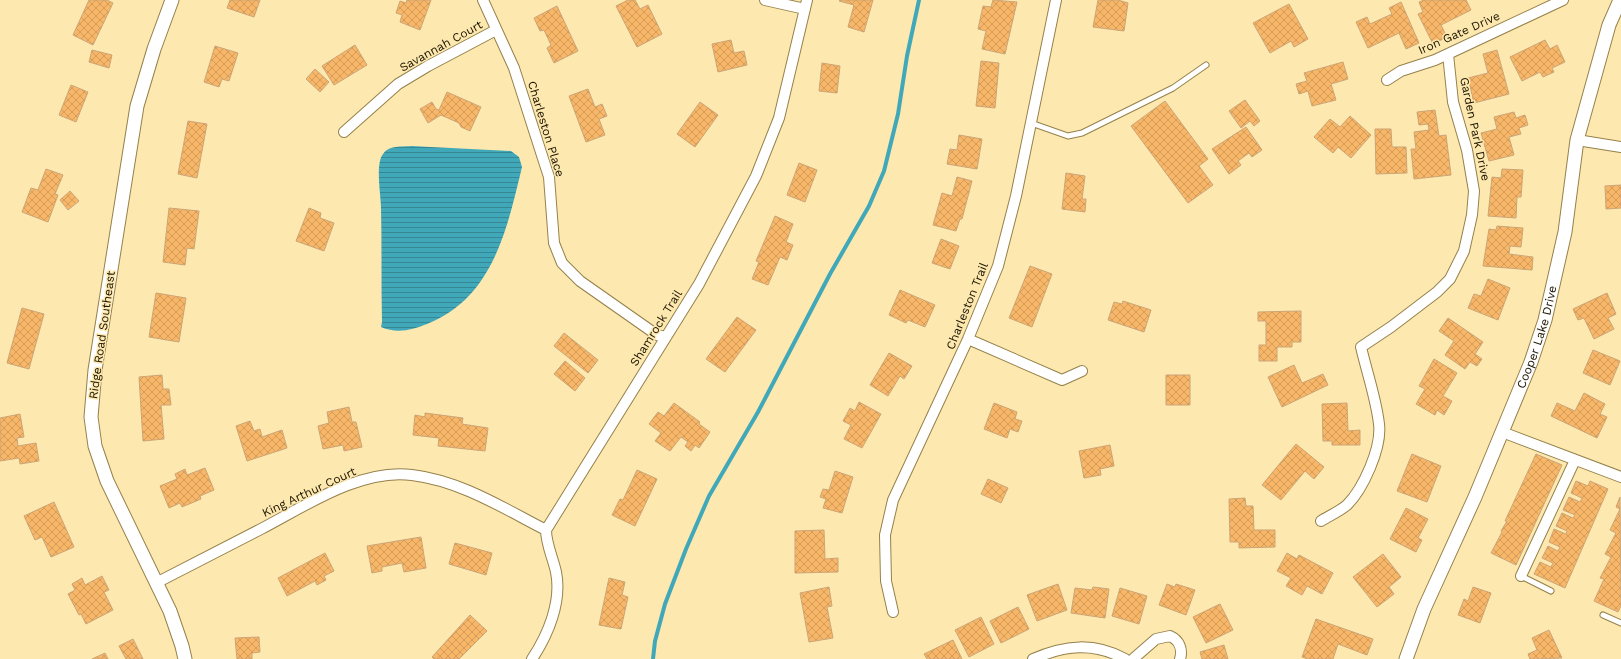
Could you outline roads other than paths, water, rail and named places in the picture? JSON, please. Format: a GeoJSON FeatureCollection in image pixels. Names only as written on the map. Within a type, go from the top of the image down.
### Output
{"type":"FeatureCollection","features":[{"type":"Feature","properties":{"kind":"street","name":"Ridge Road Southeast"},"geometry":{"type":"LineString","coordinates":[[172,0],[154,49],[137,106],[95,370],[92,406],[92,431],[100,462],[178,631],[185,659]]}},
{"type":"Feature","properties":{"kind":"street","name":"Charleston Place"},"geometry":{"type":"LineString","coordinates":[[483,0],[514,68],[549,177],[554,243],[562,263],[580,281],[658,335],[666,337]]}},
{"type":"Feature","properties":{"kind":"street"},"geometry":{"type":"LineString","coordinates":[[766,0],[806,5]]}},
{"type":"Feature","properties":{"kind":"street","name":"Charleston Trail"},"geometry":{"type":"LineString","coordinates":[[893,612],[886,581],[885,535],[893,500],[968,339],[998,266],[1016,196],[1056,0]]}},
{"type":"Feature","properties":{"kind":"street","name":"Iron Gate Drive"},"geometry":{"type":"LineString","coordinates":[[1387,80],[1401,71],[1448,54],[1563,0]]}},
{"type":"Feature","properties":{"kind":"street","name":"Cooper Lake Drive"},"geometry":{"type":"LineString","coordinates":[[1406,659],[1424,609],[1502,432],[1531,362],[1552,291],[1565,232],[1577,140],[1609,25],[1620,0]]}},
{"type":"Feature","properties":{"kind":"street","name":"Shamrock Trail"},"geometry":{"type":"LineString","coordinates":[[546,530],[699,284],[756,176],[779,118],[806,5]]}},
{"type":"Feature","properties":{"kind":"street","name":"Savannah Court"},"geometry":{"type":"LineString","coordinates":[[344,132],[398,84],[428,66],[496,30]]}},
{"type":"Feature","properties":{"kind":"street","name":"Garden Park Drive"},"geometry":{"type":"LineString","coordinates":[[1321,521],[1346,506],[1358,490],[1372,461],[1378,443],[1379,426],[1376,404],[1361,347],[1391,327],[1437,292],[1450,279],[1464,251],[1472,215],[1474,191],[1467,150],[1453,102],[1448,54]]}},
{"type":"Feature","properties":{"kind":"street"},"geometry":{"type":"LineString","coordinates":[[1577,140],[1621,147]]}},
{"type":"Feature","properties":{"kind":"street"},"geometry":{"type":"LineString","coordinates":[[968,339],[1062,380],[1082,371]]}},
{"type":"Feature","properties":{"kind":"street"},"geometry":{"type":"LineString","coordinates":[[1502,432],[1621,478]]}},
{"type":"Feature","properties":{"kind":"street"},"geometry":{"type":"LineString","coordinates":[[1521,576],[1575,460]]}},
{"type":"Feature","properties":{"kind":"street","name":"King Arthur Court"},"geometry":{"type":"LineString","coordinates":[[156,583],[313,502],[353,483],[384,474],[412,475],[457,485],[546,530]]}},
{"type":"Feature","properties":{"kind":"street"},"geometry":{"type":"LineString","coordinates":[[532,659],[549,626],[557,600],[557,574],[546,530]]}},
{"type":"Feature","properties":{"kind":"street"},"geometry":{"type":"LineString","coordinates":[[1133,659],[1156,640],[1170,636],[1178,643],[1181,650],[1180,659]]}},
{"type":"Feature","properties":{"kind":"street"},"geometry":{"type":"LineString","coordinates":[[1033,659],[1062,648],[1083,646],[1102,649],[1125,659]]}},
{"type":"Feature","properties":{"kind":"lane"},"geometry":{"type":"LineString","coordinates":[[1031,123],[1068,136],[1082,133],[1173,88],[1206,65]]}},
{"type":"Feature","properties":{"kind":"lane"},"geometry":{"type":"LineString","coordinates":[[1521,576],[1551,590]]}},
{"type":"Feature","properties":{"kind":"lane"},"geometry":{"type":"LineString","coordinates":[[1603,615],[1621,623]]}},
{"type":"Feature","properties":{"kind":"water"},"geometry":{"type":"Polygon","coordinates":[[[411,146],[511,151],[519,157],[522,167],[503,237],[494,259],[482,279],[468,297],[449,312],[427,324],[416,328],[399,331],[381,327],[381,208],[379,165],[383,154],[389,149],[411,146]]]}},
{"type":"Feature","properties":{"kind":"waterway"},"geometry":{"type":"LineString","coordinates":[[653,659],[655,641],[665,604],[686,549],[709,496],[758,412],[830,274],[869,206],[884,171],[898,114],[907,56],[919,0]]}}]}
